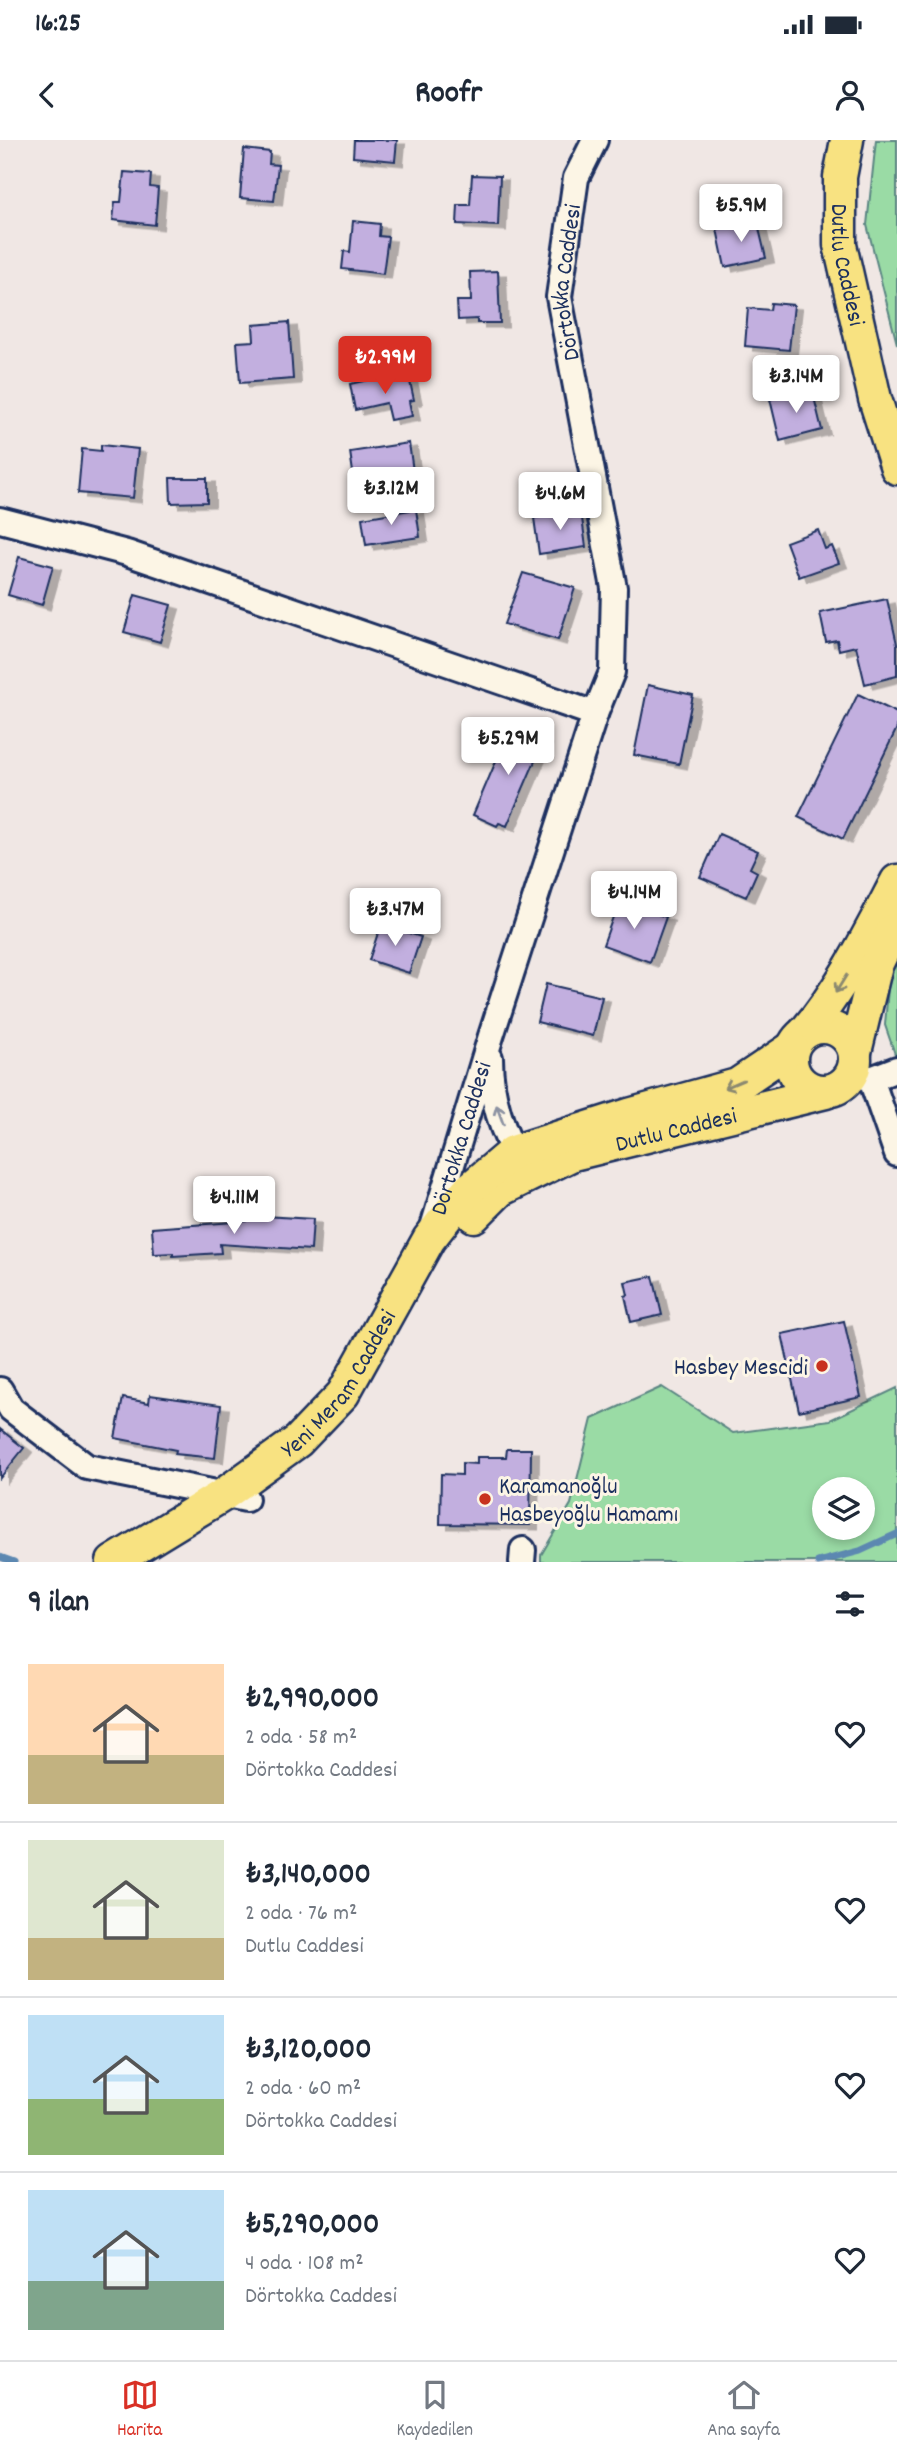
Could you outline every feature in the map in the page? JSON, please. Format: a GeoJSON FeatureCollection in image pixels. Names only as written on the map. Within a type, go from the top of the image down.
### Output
{"type":"FeatureCollection","features":[{"type":"Feature","properties":{"kind":"main road","name":"Dutlu Caddesi"},"geometry":{"type":"LineString","coordinates":[[847,140],[840,177],[840,245],[875,399],[897,468]]}},
{"type":"Feature","properties":{"kind":"main road","name":"Dutlu Caddesi"},"geometry":{"type":"LineString","coordinates":[[853,140],[845,193],[884,397],[897,432]]}},
{"type":"Feature","properties":{"kind":"main road","name":"Dutlu Caddesi"},"geometry":{"type":"LineString","coordinates":[[521,1165],[629,1115],[737,1085],[799,1040],[827,1006],[897,881]]}},
{"type":"Feature","properties":{"kind":"main road"},"geometry":{"type":"LineString","coordinates":[[859,1068],[851,1042],[835,1029],[824,1027],[799,1040],[792,1069],[797,1079],[805,1086],[826,1092],[837,1089],[859,1068],[876,965],[897,922]]}},
{"type":"Feature","properties":{"kind":"main road","name":"Dutlu Caddesi"},"geometry":{"type":"LineString","coordinates":[[521,1165],[826,1092]]}},
{"type":"Feature","properties":{"kind":"main road","name":"Yeni Meram Caddesi"},"geometry":{"type":"LineString","coordinates":[[149,1562],[234,1497],[298,1441],[343,1394],[429,1239],[466,1192],[521,1165]]}},
{"type":"Feature","properties":{"kind":"main road","name":"Yeni Meram Caddesi"},"geometry":{"type":"LineString","coordinates":[[113,1562],[285,1471],[327,1435],[359,1400],[453,1241],[521,1165]]}},
{"type":"Feature","properties":{"kind":"street","name":"Dörtokka Caddesi"},"geometry":{"type":"LineString","coordinates":[[429,1239],[491,1036],[595,714],[612,672],[614,587],[559,296],[576,178],[595,140]]}},
{"type":"Feature","properties":{"kind":"street"},"geometry":{"type":"LineString","coordinates":[[0,520],[127,554],[595,714]]}},
{"type":"Feature","properties":{"kind":"street","name":"Dörtokka Caddesi"},"geometry":{"type":"LineString","coordinates":[[491,1036],[490,1070],[494,1100],[521,1165]]}},
{"type":"Feature","properties":{"kind":"street"},"geometry":{"type":"LineString","coordinates":[[897,1069],[859,1068],[897,1154]]}},
{"type":"Feature","properties":{"kind":"street"},"geometry":{"type":"LineString","coordinates":[[0,1390],[11,1409],[87,1467],[234,1497]]}},
{"type":"Feature","properties":{"kind":"green space"},"geometry":{"type":"Polygon","coordinates":[[[876,140],[897,140],[897,344],[867,225],[876,140]]]}},
{"type":"Feature","properties":{"kind":"green space"},"geometry":{"type":"Polygon","coordinates":[[[897,961],[897,1060],[885,1025],[889,976],[897,961]]]}},
{"type":"Feature","properties":{"kind":"green space"},"geometry":{"type":"Polygon","coordinates":[[[662,1387],[733,1433],[830,1420],[897,1388],[897,1562],[541,1562],[541,1555],[571,1504],[592,1419],[662,1387]]]}},
{"type":"Feature","properties":{"kind":"building"},"geometry":{"type":"Polygon","coordinates":[[[354,140],[397,140],[395,161],[353,157],[354,140]]]}},
{"type":"Feature","properties":{"kind":"building"},"geometry":{"type":"Polygon","coordinates":[[[244,149],[270,152],[269,164],[278,165],[274,201],[240,198],[244,149]]]}},
{"type":"Feature","properties":{"kind":"building"},"geometry":{"type":"Polygon","coordinates":[[[124,172],[151,174],[150,187],[158,188],[155,225],[113,220],[115,202],[121,202],[124,172]]]}},
{"type":"Feature","properties":{"kind":"building"},"geometry":{"type":"Polygon","coordinates":[[[472,175],[500,176],[498,226],[457,224],[458,205],[470,205],[472,175]]]}},
{"type":"Feature","properties":{"kind":"building"},"geometry":{"type":"Polygon","coordinates":[[[757,220],[766,258],[725,267],[717,229],[757,220]]]}},
{"type":"Feature","properties":{"kind":"building"},"geometry":{"type":"Polygon","coordinates":[[[353,221],[380,224],[379,236],[388,237],[383,274],[342,269],[344,251],[350,252],[353,221]]]}},
{"type":"Feature","properties":{"kind":"building"},"geometry":{"type":"Polygon","coordinates":[[[498,271],[500,323],[477,323],[477,319],[458,320],[457,301],[471,301],[470,272],[498,271]]]}},
{"type":"Feature","properties":{"kind":"building"},"geometry":{"type":"Polygon","coordinates":[[[771,303],[794,305],[789,350],[745,346],[748,308],[770,310],[771,303]]]}},
{"type":"Feature","properties":{"kind":"building"},"geometry":{"type":"Polygon","coordinates":[[[289,322],[293,379],[240,383],[237,342],[254,341],[253,325],[289,322]]]}},
{"type":"Feature","properties":{"kind":"building"},"geometry":{"type":"Polygon","coordinates":[[[382,377],[383,382],[409,377],[414,400],[409,401],[412,416],[390,420],[386,403],[355,410],[350,384],[382,377]]]}},
{"type":"Feature","properties":{"kind":"building"},"geometry":{"type":"Polygon","coordinates":[[[812,389],[822,430],[780,441],[770,399],[812,389]]]}},
{"type":"Feature","properties":{"kind":"building"},"geometry":{"type":"Polygon","coordinates":[[[409,443],[413,471],[354,479],[350,452],[409,443]]]}},
{"type":"Feature","properties":{"kind":"building"},"geometry":{"type":"Polygon","coordinates":[[[101,445],[138,449],[133,498],[78,493],[82,449],[101,451],[101,445]]]}},
{"type":"Feature","properties":{"kind":"building"},"geometry":{"type":"Polygon","coordinates":[[[170,478],[207,478],[207,502],[171,503],[170,478]]]}},
{"type":"Feature","properties":{"kind":"building"},"geometry":{"type":"Polygon","coordinates":[[[416,509],[420,537],[366,545],[362,518],[416,509]]]}},
{"type":"Feature","properties":{"kind":"building"},"geometry":{"type":"Polygon","coordinates":[[[581,511],[586,547],[539,554],[534,518],[581,511]]]}},
{"type":"Feature","properties":{"kind":"building"},"geometry":{"type":"Polygon","coordinates":[[[818,530],[825,549],[832,546],[839,563],[799,577],[786,542],[818,530]]]}},
{"type":"Feature","properties":{"kind":"building"},"geometry":{"type":"Polygon","coordinates":[[[19,557],[53,566],[42,605],[8,595],[19,557]]]}},
{"type":"Feature","properties":{"kind":"building"},"geometry":{"type":"Polygon","coordinates":[[[523,573],[575,588],[558,640],[504,624],[523,573]]]}},
{"type":"Feature","properties":{"kind":"building"},"geometry":{"type":"Polygon","coordinates":[[[135,595],[171,605],[160,642],[124,632],[135,595]]]}},
{"type":"Feature","properties":{"kind":"building"},"geometry":{"type":"Polygon","coordinates":[[[887,599],[897,644],[897,676],[865,684],[856,646],[839,650],[837,640],[826,642],[820,613],[887,599]]]}},
{"type":"Feature","properties":{"kind":"building"},"geometry":{"type":"Polygon","coordinates":[[[648,685],[693,695],[679,764],[634,755],[648,685]]]}},
{"type":"Feature","properties":{"kind":"building"},"geometry":{"type":"Polygon","coordinates":[[[858,694],[897,713],[897,728],[843,839],[798,817],[858,694]]]}},
{"type":"Feature","properties":{"kind":"building"},"geometry":{"type":"Polygon","coordinates":[[[511,726],[544,740],[507,826],[499,823],[497,826],[473,815],[511,726]]]}},
{"type":"Feature","properties":{"kind":"building"},"geometry":{"type":"Polygon","coordinates":[[[719,834],[758,851],[750,868],[757,872],[746,897],[700,877],[719,834]]]}},
{"type":"Feature","properties":{"kind":"building"},"geometry":{"type":"Polygon","coordinates":[[[619,900],[666,917],[650,962],[603,945],[619,900]]]}},
{"type":"Feature","properties":{"kind":"building"},"geometry":{"type":"Polygon","coordinates":[[[381,924],[421,937],[409,973],[369,960],[381,924]]]}},
{"type":"Feature","properties":{"kind":"building"},"geometry":{"type":"Polygon","coordinates":[[[546,984],[602,997],[593,1036],[537,1022],[546,984]]]}},
{"type":"Feature","properties":{"kind":"building"},"geometry":{"type":"Polygon","coordinates":[[[247,1215],[313,1219],[311,1250],[220,1244],[221,1253],[173,1256],[173,1253],[154,1254],[152,1228],[247,1221],[247,1215]]]}},
{"type":"Feature","properties":{"kind":"building"},"geometry":{"type":"Polygon","coordinates":[[[653,1276],[662,1315],[631,1322],[625,1282],[653,1276]]]}},
{"type":"Feature","properties":{"kind":"building","name":"Hasbey Mescidi"},"geometry":{"type":"Polygon","coordinates":[[[844,1321],[861,1397],[799,1411],[782,1334],[844,1321]]]}},
{"type":"Feature","properties":{"kind":"building"},"geometry":{"type":"Polygon","coordinates":[[[150,1395],[221,1405],[215,1458],[175,1454],[176,1450],[115,1438],[123,1398],[149,1403],[150,1395]]]}},
{"type":"Feature","properties":{"kind":"building"},"geometry":{"type":"Polygon","coordinates":[[[0,1429],[24,1448],[0,1478],[0,1429]]]}},
{"type":"Feature","properties":{"kind":"building","name":"Karamanoğlu Hasbeyoğlu Hamamı"},"geometry":{"type":"Polygon","coordinates":[[[507,1449],[531,1449],[530,1525],[440,1524],[441,1474],[462,1475],[462,1463],[477,1464],[477,1457],[506,1457],[507,1449]]]}},
{"type":"Feature","properties":{"kind":"waterway"},"geometry":{"type":"LineString","coordinates":[[818,1562],[860,1551],[897,1534]]}},
{"type":"Feature","properties":{"kind":"waterway"},"geometry":{"type":"LineString","coordinates":[[0,1557],[14,1562]]}},
{"type":"Feature","properties":{"kind":"place","name":"Hasbey Mescidi"},"geometry":{"type":"Point","coordinates":[822,1366]}},
{"type":"Feature","properties":{"kind":"place","name":"Karamanoğlu Hasbeyoğlu Hamamı"},"geometry":{"type":"Point","coordinates":[485,1499]}}]}
